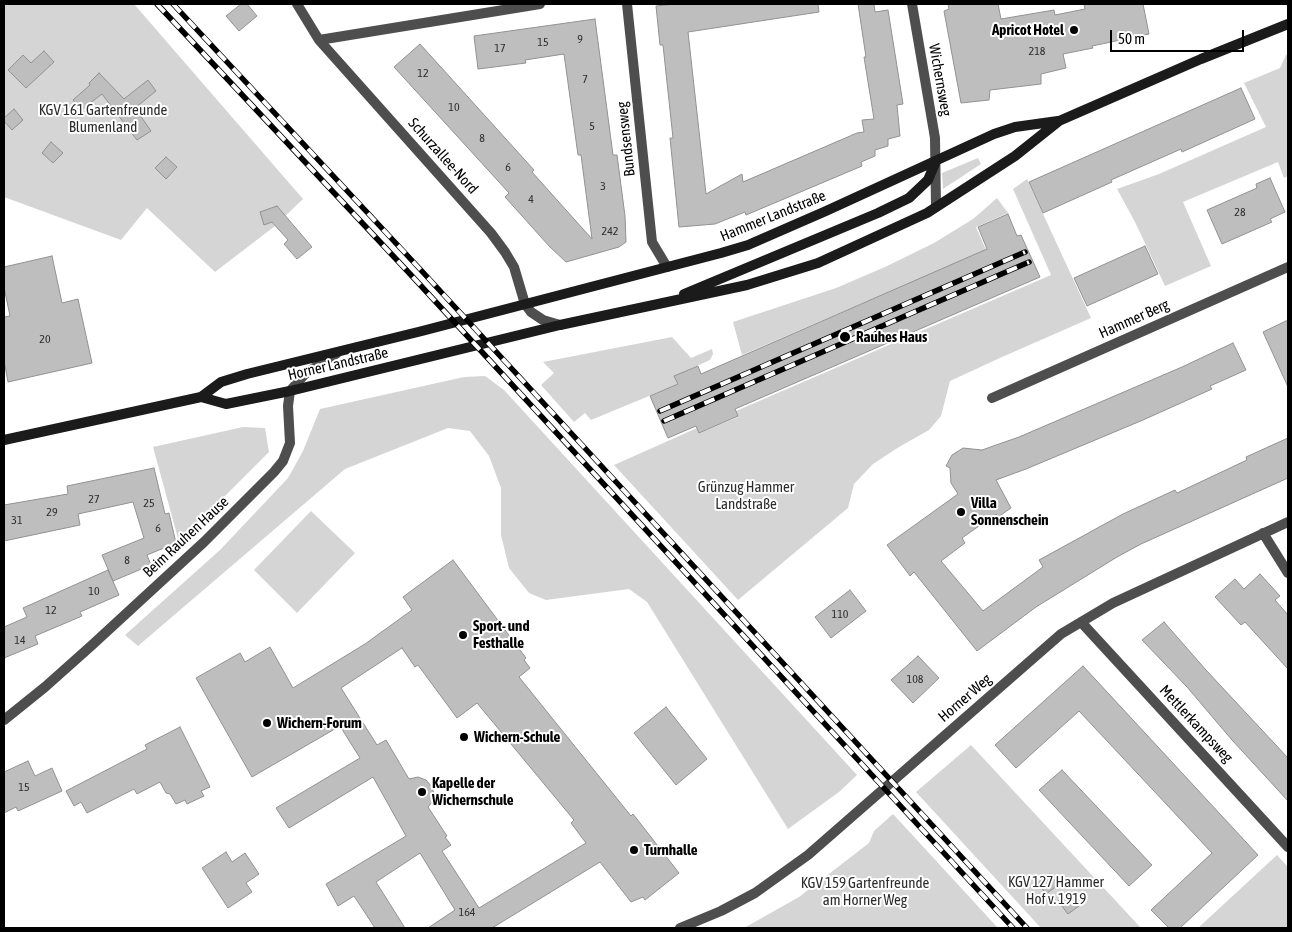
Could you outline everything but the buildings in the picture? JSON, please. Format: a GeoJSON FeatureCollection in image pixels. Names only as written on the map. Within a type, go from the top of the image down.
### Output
{"type":"FeatureCollection","features":[{"type":"Feature","properties":{"kind":"main road","name":"Hammer Landstraße"},"geometry":{"type":"LineString","coordinates":[[482,345],[560,325],[747,285],[818,263],[927,213],[1015,156],[1059,121],[1201,59],[1288,24]]}},
{"type":"Feature","properties":{"kind":"main road","name":"Hammer Landstraße"},"geometry":{"type":"LineString","coordinates":[[460,321],[748,245],[843,204],[984,139],[1015,127],[1059,121]]}},
{"type":"Feature","properties":{"kind":"main road"},"geometry":{"type":"LineString","coordinates":[[661,304],[870,217],[909,198],[928,180],[936,161]]}},
{"type":"Feature","properties":{"kind":"main road","name":"Horner Landstraße"},"geometry":{"type":"LineString","coordinates":[[4,440],[201,397],[221,382],[460,321]]}},
{"type":"Feature","properties":{"kind":"main road","name":"Horner Landstraße"},"geometry":{"type":"LineString","coordinates":[[201,397],[226,404],[290,391],[482,345]]}},
{"type":"Feature","properties":{"kind":"street","name":"Schurzallee-Nord"},"geometry":{"type":"LineString","coordinates":[[297,4],[319,40],[500,245],[514,267],[525,304]]}},
{"type":"Feature","properties":{"kind":"street"},"geometry":{"type":"LineString","coordinates":[[319,40],[540,4]]}},
{"type":"Feature","properties":{"kind":"street","name":"Bundsensweg"},"geometry":{"type":"LineString","coordinates":[[627,4],[652,242],[667,267]]}},
{"type":"Feature","properties":{"kind":"street","name":"Wichernsweg"},"geometry":{"type":"LineString","coordinates":[[912,4],[935,138],[936,207]]}},
{"type":"Feature","properties":{"kind":"street","name":"Hammer Berg"},"geometry":{"type":"LineString","coordinates":[[992,398],[1288,267]]}},
{"type":"Feature","properties":{"kind":"street"},"geometry":{"type":"LineString","coordinates":[[525,304],[531,312],[542,320],[560,325]]}},
{"type":"Feature","properties":{"kind":"street"},"geometry":{"type":"LineString","coordinates":[[290,391],[305,374],[340,351]]}},
{"type":"Feature","properties":{"kind":"street","name":"Beim Rauhen Hause"},"geometry":{"type":"LineString","coordinates":[[4,720],[91,646],[204,542],[274,472],[283,461],[290,443],[288,406],[290,391]]}},
{"type":"Feature","properties":{"kind":"street","name":"Horner Weg"},"geometry":{"type":"LineString","coordinates":[[680,928],[721,911],[755,893],[808,855],[1061,634],[1113,603],[1288,522]]}},
{"type":"Feature","properties":{"kind":"street"},"geometry":{"type":"LineString","coordinates":[[1263,533],[1288,573]]}},
{"type":"Feature","properties":{"kind":"street","name":"Mettlerkampsweg"},"geometry":{"type":"LineString","coordinates":[[1081,622],[1288,846]]}},
{"type":"Feature","properties":{"kind":"green space","name":"KGV 161 Gartenfreunde Blumenland"},"geometry":{"type":"Polygon","coordinates":[[[4,4],[134,4],[303,199],[275,226],[215,272],[147,208],[121,240],[4,197],[4,4]]]}},
{"type":"Feature","properties":{"kind":"green space"},"geometry":{"type":"Polygon","coordinates":[[[1288,54],[1288,176],[1284,178],[1278,162],[1183,202],[1211,266],[1165,286],[1117,189],[1159,174],[1266,127],[1244,83],[1280,68],[1288,54]]]}},
{"type":"Feature","properties":{"kind":"green space"},"geometry":{"type":"Polygon","coordinates":[[[978,158],[981,164],[943,189],[942,173],[978,158]]]}},
{"type":"Feature","properties":{"kind":"green space","name":"Grünzug Hammer Landstraße"},"geometry":{"type":"Polygon","coordinates":[[[1027,179],[1091,318],[950,381],[941,416],[929,430],[873,464],[854,484],[848,508],[738,600],[614,465],[697,428],[700,433],[738,417],[736,411],[1051,275],[1013,189],[1027,179]]]}},
{"type":"Feature","properties":{"kind":"green space"},"geometry":{"type":"Polygon","coordinates":[[[997,198],[1008,213],[976,227],[986,250],[742,355],[733,322],[836,288],[885,267],[934,243],[973,219],[997,198]]]}},
{"type":"Feature","properties":{"kind":"green space"},"geometry":{"type":"Polygon","coordinates":[[[672,337],[691,358],[712,349],[713,354],[710,360],[675,376],[678,384],[591,420],[585,413],[574,422],[541,385],[554,373],[543,362],[672,337]]]}},
{"type":"Feature","properties":{"kind":"green space"},"geometry":{"type":"Polygon","coordinates":[[[485,376],[504,390],[857,775],[839,792],[788,829],[647,602],[629,589],[546,600],[529,593],[509,568],[501,535],[501,488],[489,456],[470,431],[448,428],[345,469],[138,646],[125,635],[220,550],[288,478],[303,451],[320,409],[464,377],[485,376]]]}},
{"type":"Feature","properties":{"kind":"green space"},"geometry":{"type":"Polygon","coordinates":[[[243,427],[265,428],[269,452],[179,542],[153,447],[243,427]]]}},
{"type":"Feature","properties":{"kind":"green space"},"geometry":{"type":"Polygon","coordinates":[[[311,511],[355,553],[297,613],[254,570],[311,511]]]}},
{"type":"Feature","properties":{"kind":"green space","name":"KGV 127 Hammer Hof v. 1919"},"geometry":{"type":"Polygon","coordinates":[[[971,745],[1141,928],[1041,928],[916,792],[971,745]]]}},
{"type":"Feature","properties":{"kind":"green space","name":"KGV 159 Gartenfreunde am Horner Weg"},"geometry":{"type":"Polygon","coordinates":[[[893,814],[998,928],[744,928],[799,897],[869,843],[874,831],[893,814]]]}},
{"type":"Feature","properties":{"kind":"green space"},"geometry":{"type":"Polygon","coordinates":[[[1277,855],[1288,867],[1288,928],[1198,928],[1277,855]]]}},
{"type":"Feature","properties":{"kind":"railway"},"geometry":{"type":"LineString","coordinates":[[157,4],[411,275],[1013,928]]}},
{"type":"Feature","properties":{"kind":"railway"},"geometry":{"type":"LineString","coordinates":[[173,4],[1027,928]]}},
{"type":"Feature","properties":{"kind":"railway"},"geometry":{"type":"LineString","coordinates":[[660,411],[1025,252]]}},
{"type":"Feature","properties":{"kind":"railway"},"geometry":{"type":"LineString","coordinates":[[664,421],[1029,262]]}},
{"type":"Feature","properties":{"kind":"place","name":"Apricot Hotel"},"geometry":{"type":"Point","coordinates":[1074,30]}},
{"type":"Feature","properties":{"kind":"place","name":"Rauhes Haus"},"geometry":{"type":"Point","coordinates":[845,337]}},
{"type":"Feature","properties":{"kind":"place","name":"Villa Sonnenschein"},"geometry":{"type":"Point","coordinates":[961,512]}},
{"type":"Feature","properties":{"kind":"place","name":"Sport- und Festhalle"},"geometry":{"type":"Point","coordinates":[463,635]}},
{"type":"Feature","properties":{"kind":"place","name":"Wichern-Forum"},"geometry":{"type":"Point","coordinates":[267,723]}},
{"type":"Feature","properties":{"kind":"place","name":"Wichern-Schule"},"geometry":{"type":"Point","coordinates":[464,737]}},
{"type":"Feature","properties":{"kind":"place","name":"Kapelle der Wichernschule"},"geometry":{"type":"Point","coordinates":[422,792]}},
{"type":"Feature","properties":{"kind":"place","name":"Turnhalle"},"geometry":{"type":"Point","coordinates":[634,850]}}]}
